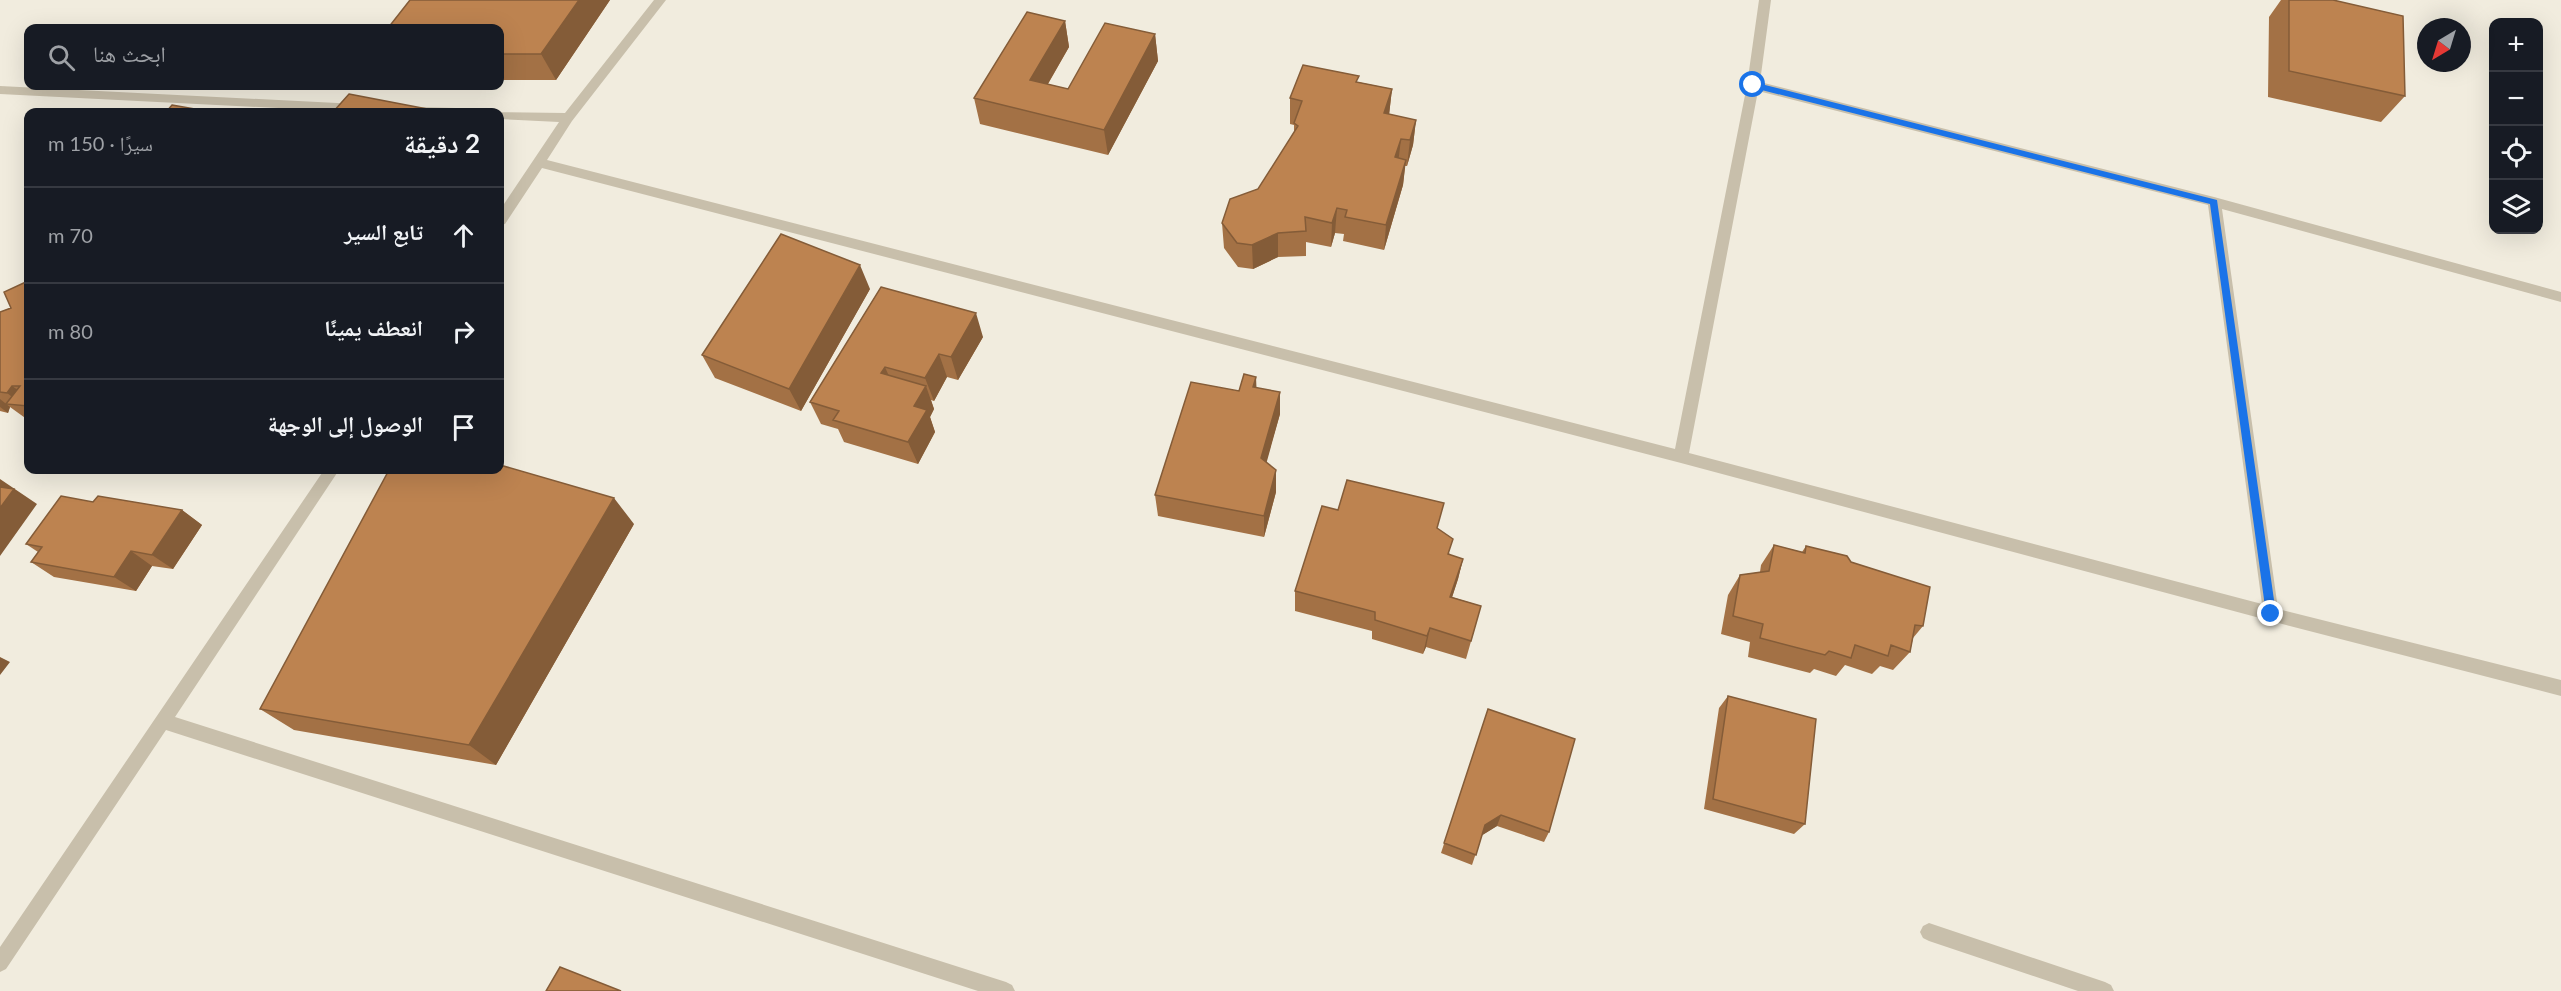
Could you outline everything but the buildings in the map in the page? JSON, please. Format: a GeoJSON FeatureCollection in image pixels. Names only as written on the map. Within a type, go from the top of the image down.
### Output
{"type":"FeatureCollection","features":[{"type":"Feature","properties":{"kind":"street"},"geometry":{"type":"LineString","coordinates":[[504,214],[568,118],[660,0]]}},
{"type":"Feature","properties":{"kind":"street"},"geometry":{"type":"LineString","coordinates":[[1681,458],[1753,85],[1765,0]]}},
{"type":"Feature","properties":{"kind":"street"},"geometry":{"type":"LineString","coordinates":[[1753,85],[2214,202],[2561,297]]}},
{"type":"Feature","properties":{"kind":"street"},"geometry":{"type":"LineString","coordinates":[[0,90],[374,108]]}},
{"type":"Feature","properties":{"kind":"street"},"geometry":{"type":"LineString","coordinates":[[504,115],[568,118]]}},
{"type":"Feature","properties":{"kind":"street"},"geometry":{"type":"LineString","coordinates":[[538,162],[2561,688]]}},
{"type":"Feature","properties":{"kind":"street"},"geometry":{"type":"LineString","coordinates":[[2214,202],[2271,614]]}},
{"type":"Feature","properties":{"kind":"street"},"geometry":{"type":"LineString","coordinates":[[0,963],[329,474]]}},
{"type":"Feature","properties":{"kind":"street"},"geometry":{"type":"LineString","coordinates":[[163,721],[1006,991]]}},
{"type":"Feature","properties":{"kind":"street"},"geometry":{"type":"LineString","coordinates":[[1929,932],[2105,991]]}},
{"type":"Feature","properties":{"kind":"route"},"geometry":{"type":"LineString","coordinates":[[1753,85],[2214,202],[2271,614]]}}]}
